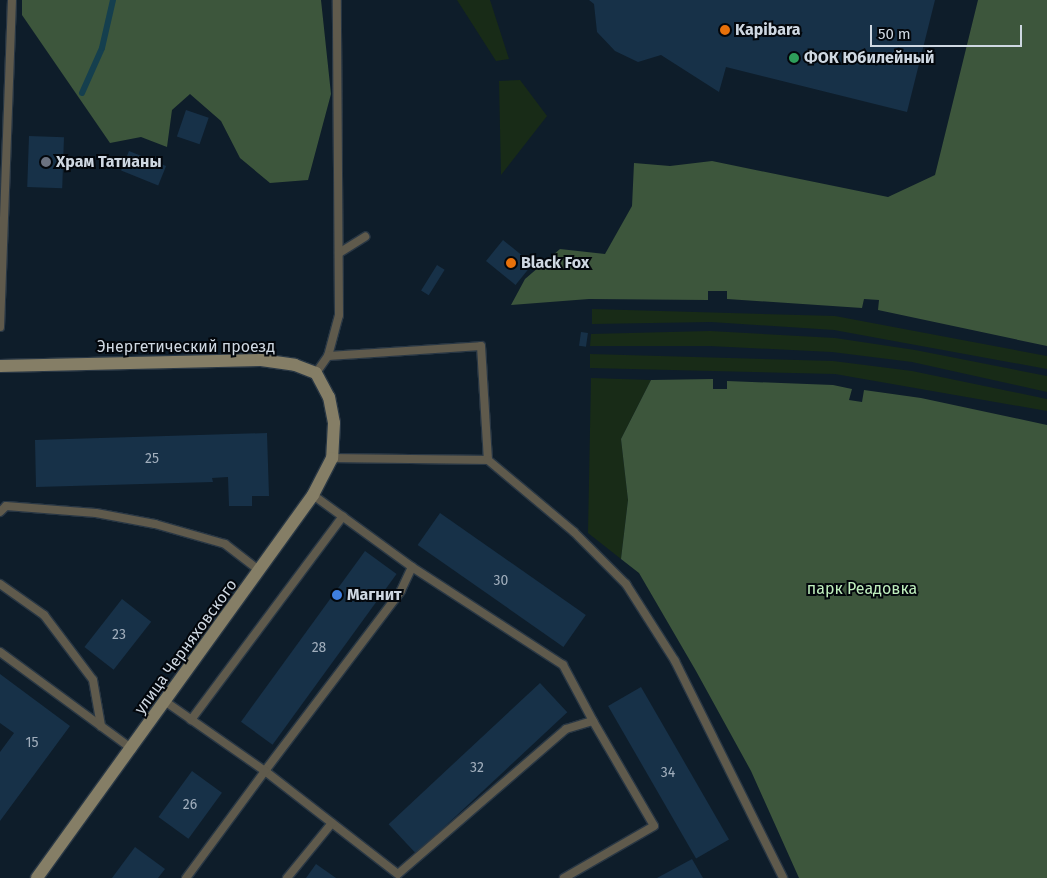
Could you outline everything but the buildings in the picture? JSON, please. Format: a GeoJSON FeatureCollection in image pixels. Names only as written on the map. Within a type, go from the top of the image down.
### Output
{"type":"FeatureCollection","features":[{"type":"Feature","properties":{"kind":"street","name":"Энергетический проезд"},"geometry":{"type":"LineString","coordinates":[[0,366],[261,360],[316,373]]}},
{"type":"Feature","properties":{"kind":"street","name":"улица Черняховского"},"geometry":{"type":"LineString","coordinates":[[37,878],[260,572],[313,494],[332,458],[334,423],[329,397],[316,373]]}},
{"type":"Feature","properties":{"kind":"lane"},"geometry":{"type":"LineString","coordinates":[[0,326],[12,0]]}},
{"type":"Feature","properties":{"kind":"lane"},"geometry":{"type":"LineString","coordinates":[[316,373],[328,356],[339,315],[337,0]]}},
{"type":"Feature","properties":{"kind":"lane"},"geometry":{"type":"LineString","coordinates":[[339,253],[365,237]]}},
{"type":"Feature","properties":{"kind":"lane"},"geometry":{"type":"LineString","coordinates":[[328,356],[481,346],[488,460]]}},
{"type":"Feature","properties":{"kind":"lane"},"geometry":{"type":"LineString","coordinates":[[332,458],[488,460],[574,532],[626,584],[675,661],[783,878]]}},
{"type":"Feature","properties":{"kind":"lane"},"geometry":{"type":"LineString","coordinates":[[313,494],[412,567],[564,665],[592,721],[654,826],[564,878]]}},
{"type":"Feature","properties":{"kind":"lane"},"geometry":{"type":"LineString","coordinates":[[0,512],[6,506],[154,524],[225,544],[260,572]]}},
{"type":"Feature","properties":{"kind":"lane"},"geometry":{"type":"LineString","coordinates":[[191,720],[343,516]]}},
{"type":"Feature","properties":{"kind":"lane"},"geometry":{"type":"LineString","coordinates":[[186,878],[401,591],[412,567]]}},
{"type":"Feature","properties":{"kind":"lane"},"geometry":{"type":"LineString","coordinates":[[0,584],[44,615],[94,680],[101,726]]}},
{"type":"Feature","properties":{"kind":"lane"},"geometry":{"type":"LineString","coordinates":[[0,652],[132,749]]}},
{"type":"Feature","properties":{"kind":"lane"},"geometry":{"type":"LineString","coordinates":[[166,702],[265,771],[400,876],[566,729],[592,721]]}},
{"type":"Feature","properties":{"kind":"lane"},"geometry":{"type":"LineString","coordinates":[[287,878],[332,823]]}},
{"type":"Feature","properties":{"kind":"green space"},"geometry":{"type":"Polygon","coordinates":[[[22,0],[321,0],[331,94],[308,180],[270,183],[240,158],[221,121],[190,94],[172,110],[167,147],[141,137],[110,143],[22,15],[22,0]]]}},
{"type":"Feature","properties":{"kind":"green space"},"geometry":{"type":"Polygon","coordinates":[[[457,0],[490,0],[509,59],[496,61],[457,0]]]}},
{"type":"Feature","properties":{"kind":"green space"},"geometry":{"type":"Polygon","coordinates":[[[978,0],[1047,0],[1047,346],[878,310],[879,300],[864,299],[862,308],[727,299],[727,291],[708,291],[708,300],[589,299],[511,305],[525,279],[560,249],[605,254],[632,206],[634,163],[670,166],[712,161],[888,197],[935,175],[978,0]]]}},
{"type":"Feature","properties":{"kind":"green space"},"geometry":{"type":"Polygon","coordinates":[[[520,80],[547,116],[501,175],[499,81],[520,80]]]}},
{"type":"Feature","properties":{"kind":"green space"},"geometry":{"type":"Polygon","coordinates":[[[592,309],[835,316],[1047,356],[1047,369],[834,330],[711,322],[592,324],[592,309]]]}},
{"type":"Feature","properties":{"kind":"green space"},"geometry":{"type":"Polygon","coordinates":[[[710,331],[835,338],[915,350],[1047,376],[1047,392],[912,362],[832,352],[710,346],[590,346],[591,334],[710,331]]]}},
{"type":"Feature","properties":{"kind":"green space"},"geometry":{"type":"Polygon","coordinates":[[[590,354],[833,361],[912,371],[1047,399],[1047,411],[835,374],[590,368],[590,354]]]}},
{"type":"Feature","properties":{"kind":"green space"},"geometry":{"type":"Polygon","coordinates":[[[591,378],[651,380],[621,439],[628,500],[621,559],[588,533],[591,378]]]}},
{"type":"Feature","properties":{"kind":"green space","name":"парк Реадовка"},"geometry":{"type":"Polygon","coordinates":[[[713,379],[713,389],[727,389],[727,381],[833,385],[852,389],[849,400],[862,402],[864,390],[921,398],[1047,425],[1047,878],[799,878],[751,771],[696,671],[639,573],[621,559],[628,500],[621,439],[651,380],[713,379]]]}},
{"type":"Feature","properties":{"kind":"waterway"},"geometry":{"type":"LineString","coordinates":[[82,93],[102,48],[113,0]]}},
{"type":"Feature","properties":{"kind":"place","name":"Kapibara"},"geometry":{"type":"Point","coordinates":[725,30]}},
{"type":"Feature","properties":{"kind":"place","name":"ФОК Юбилейный"},"geometry":{"type":"Point","coordinates":[794,58]}},
{"type":"Feature","properties":{"kind":"place","name":"Храм Татианы"},"geometry":{"type":"Point","coordinates":[46,162]}},
{"type":"Feature","properties":{"kind":"place","name":"Black Fox"},"geometry":{"type":"Point","coordinates":[511,263]}},
{"type":"Feature","properties":{"kind":"place","name":"Магнит"},"geometry":{"type":"Point","coordinates":[337,595]}}]}
